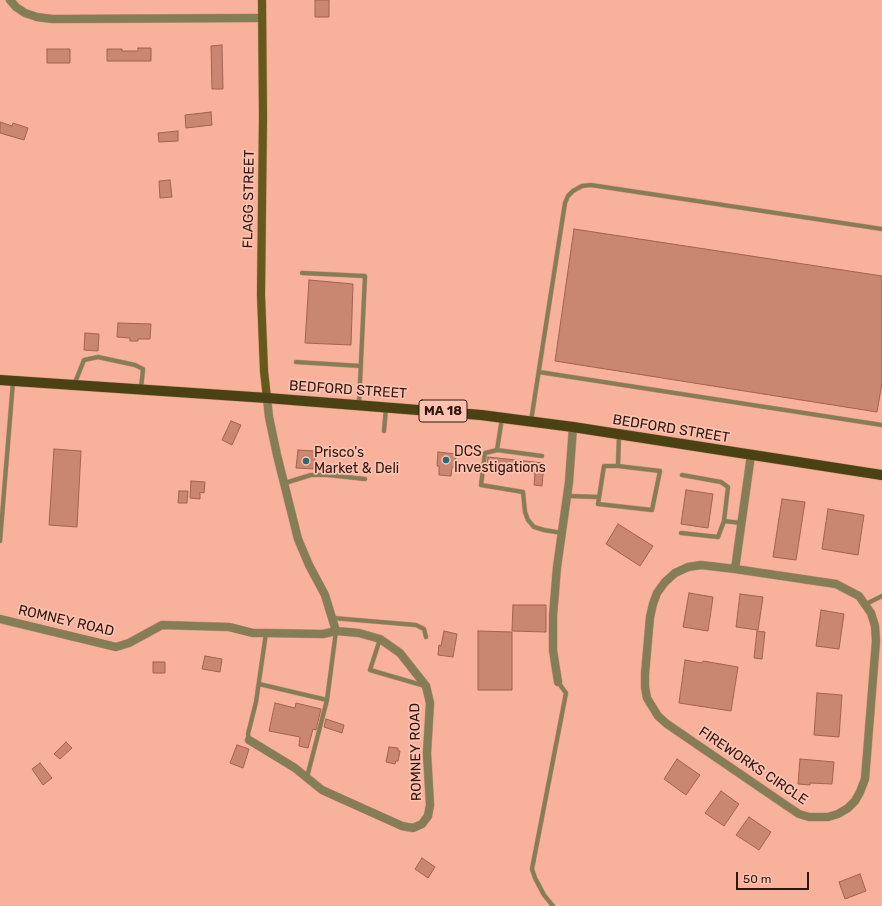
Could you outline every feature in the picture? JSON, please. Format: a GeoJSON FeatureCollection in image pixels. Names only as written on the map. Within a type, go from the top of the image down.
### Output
{"type":"FeatureCollection","features":[{"type":"Feature","properties":{"kind":"main road","name":"BEDFORD STREET"},"geometry":{"type":"LineString","coordinates":[[0,380],[386,407],[502,418],[573,427],[882,475]]}},
{"type":"Feature","properties":{"kind":"street"},"geometry":{"type":"LineString","coordinates":[[10,0],[16,7],[25,13],[37,17],[52,19],[261,18]]}},
{"type":"Feature","properties":{"kind":"street","name":"FLAGG STREET"},"geometry":{"type":"LineString","coordinates":[[262,0],[262,314],[264,371],[267,398]]}},
{"type":"Feature","properties":{"kind":"street"},"geometry":{"type":"LineString","coordinates":[[267,398],[273,434],[298,539],[309,565],[325,595],[336,631]]}},
{"type":"Feature","properties":{"kind":"street"},"geometry":{"type":"LineString","coordinates":[[558,682],[553,650],[552,616],[567,496],[573,427]]}},
{"type":"Feature","properties":{"kind":"street"},"geometry":{"type":"LineString","coordinates":[[735,569],[751,455]]}},
{"type":"Feature","properties":{"kind":"street","name":"FIREWORKS CIRCLE"},"geometry":{"type":"LineString","coordinates":[[701,565],[735,569],[836,584],[859,596],[872,613],[876,641],[868,764],[865,778],[855,801],[848,808],[838,814],[828,817],[809,817],[799,814],[667,724],[658,716],[648,698],[645,688],[645,674],[650,617],[657,593],[665,582],[675,573],[688,567],[701,565]]}},
{"type":"Feature","properties":{"kind":"street","name":"ROMNEY ROAD"},"geometry":{"type":"LineString","coordinates":[[0,619],[116,647],[129,643],[162,625],[230,627],[252,633],[266,634],[323,634],[336,631],[359,633],[380,639],[400,653],[426,686],[430,703],[427,754],[430,805],[428,816],[422,824],[412,828],[402,826],[322,790],[295,768],[249,740]]}},
{"type":"Feature","properties":{"kind":"lane"},"geometry":{"type":"LineString","coordinates":[[531,422],[565,203],[568,196],[582,186],[591,185],[882,229]]}},
{"type":"Feature","properties":{"kind":"lane"},"geometry":{"type":"LineString","coordinates":[[302,273],[365,276],[359,405]]}},
{"type":"Feature","properties":{"kind":"lane"},"geometry":{"type":"LineString","coordinates":[[74,385],[84,360],[98,357],[135,365],[144,369],[141,390]]}},
{"type":"Feature","properties":{"kind":"lane"},"geometry":{"type":"LineString","coordinates":[[296,362],[361,366]]}},
{"type":"Feature","properties":{"kind":"lane"},"geometry":{"type":"LineString","coordinates":[[539,372],[882,425]]}},
{"type":"Feature","properties":{"kind":"lane"},"geometry":{"type":"LineString","coordinates":[[0,541],[13,381]]}},
{"type":"Feature","properties":{"kind":"lane"},"geometry":{"type":"LineString","coordinates":[[384,431],[386,407]]}},
{"type":"Feature","properties":{"kind":"lane"},"geometry":{"type":"LineString","coordinates":[[497,450],[502,418]]}},
{"type":"Feature","properties":{"kind":"lane"},"geometry":{"type":"LineString","coordinates":[[618,466],[619,435]]}},
{"type":"Feature","properties":{"kind":"lane"},"geometry":{"type":"LineString","coordinates":[[542,456],[497,450],[485,453],[481,486],[523,492],[525,512],[528,520],[534,527],[562,533]]}},
{"type":"Feature","properties":{"kind":"lane"},"geometry":{"type":"LineString","coordinates":[[604,466],[618,466],[660,472],[652,510],[598,504],[604,466]]}},
{"type":"Feature","properties":{"kind":"lane"},"geometry":{"type":"LineString","coordinates":[[285,483],[311,475],[328,475],[365,479]]}},
{"type":"Feature","properties":{"kind":"lane"},"geometry":{"type":"LineString","coordinates":[[681,533],[718,537],[724,521],[728,487],[721,482],[682,475]]}},
{"type":"Feature","properties":{"kind":"lane"},"geometry":{"type":"LineString","coordinates":[[567,496],[599,497]]}},
{"type":"Feature","properties":{"kind":"lane"},"geometry":{"type":"LineString","coordinates":[[724,521],[742,523]]}},
{"type":"Feature","properties":{"kind":"lane"},"geometry":{"type":"LineString","coordinates":[[866,604],[882,596]]}},
{"type":"Feature","properties":{"kind":"lane"},"geometry":{"type":"LineString","coordinates":[[333,618],[416,625],[424,629],[426,637]]}},
{"type":"Feature","properties":{"kind":"lane"},"geometry":{"type":"LineString","coordinates":[[307,778],[327,700],[336,631]]}},
{"type":"Feature","properties":{"kind":"lane"},"geometry":{"type":"LineString","coordinates":[[249,740],[248,734],[259,684],[266,634]]}},
{"type":"Feature","properties":{"kind":"lane"},"geometry":{"type":"LineString","coordinates":[[380,639],[370,670],[426,686]]}},
{"type":"Feature","properties":{"kind":"lane"},"geometry":{"type":"LineString","coordinates":[[552,906],[534,878],[532,869],[566,693],[558,682]]}},
{"type":"Feature","properties":{"kind":"lane"},"geometry":{"type":"LineString","coordinates":[[259,684],[327,700]]}},
{"type":"Feature","properties":{"kind":"building"},"geometry":{"type":"Polygon","coordinates":[[[315,0],[329,0],[329,17],[315,17],[315,0]]]}},
{"type":"Feature","properties":{"kind":"building"},"geometry":{"type":"Polygon","coordinates":[[[222,45],[223,89],[212,89],[211,46],[222,45]]]}},
{"type":"Feature","properties":{"kind":"building"},"geometry":{"type":"Polygon","coordinates":[[[138,48],[151,48],[151,61],[107,61],[107,49],[138,51],[138,48]]]}},
{"type":"Feature","properties":{"kind":"building"},"geometry":{"type":"Polygon","coordinates":[[[47,49],[70,49],[70,63],[47,63],[47,49]]]}},
{"type":"Feature","properties":{"kind":"building"},"geometry":{"type":"Polygon","coordinates":[[[211,112],[212,125],[186,128],[185,115],[211,112]]]}},
{"type":"Feature","properties":{"kind":"building"},"geometry":{"type":"Polygon","coordinates":[[[0,122],[12,126],[13,123],[28,128],[24,140],[0,133],[0,122]]]}},
{"type":"Feature","properties":{"kind":"building"},"geometry":{"type":"Polygon","coordinates":[[[178,131],[178,141],[159,142],[158,133],[178,131]]]}},
{"type":"Feature","properties":{"kind":"building"},"geometry":{"type":"Polygon","coordinates":[[[170,180],[172,197],[160,198],[159,181],[170,180]]]}},
{"type":"Feature","properties":{"kind":"building"},"geometry":{"type":"Polygon","coordinates":[[[574,229],[882,276],[882,383],[877,412],[555,361],[574,229]]]}},
{"type":"Feature","properties":{"kind":"building"},"geometry":{"type":"Polygon","coordinates":[[[309,280],[353,284],[351,345],[305,343],[309,280]]]}},
{"type":"Feature","properties":{"kind":"building"},"geometry":{"type":"Polygon","coordinates":[[[118,323],[151,324],[150,339],[130,341],[130,338],[117,337],[118,323]]]}},
{"type":"Feature","properties":{"kind":"building"},"geometry":{"type":"Polygon","coordinates":[[[85,333],[99,334],[98,351],[84,350],[85,333]]]}},
{"type":"Feature","properties":{"kind":"building"},"geometry":{"type":"Polygon","coordinates":[[[231,421],[241,425],[232,445],[222,440],[231,421]]]}},
{"type":"Feature","properties":{"kind":"building"},"geometry":{"type":"Polygon","coordinates":[[[54,449],[81,451],[77,527],[49,525],[54,449]]]}},
{"type":"Feature","properties":{"kind":"building","name":"Prisco's Market & Deli"},"geometry":{"type":"Polygon","coordinates":[[[298,450],[315,451],[315,469],[296,468],[298,450]]]}},
{"type":"Feature","properties":{"kind":"building","name":"DCS Investigations"},"geometry":{"type":"Polygon","coordinates":[[[438,452],[456,454],[455,467],[452,467],[451,476],[439,475],[439,466],[437,466],[438,452]]]}},
{"type":"Feature","properties":{"kind":"building"},"geometry":{"type":"Polygon","coordinates":[[[488,457],[544,463],[542,486],[534,485],[535,473],[487,468],[488,457]]]}},
{"type":"Feature","properties":{"kind":"building"},"geometry":{"type":"Polygon","coordinates":[[[191,481],[205,482],[204,493],[200,492],[200,499],[190,498],[191,481]]]}},
{"type":"Feature","properties":{"kind":"building"},"geometry":{"type":"Polygon","coordinates":[[[686,490],[713,494],[708,528],[681,524],[686,490]]]}},
{"type":"Feature","properties":{"kind":"building"},"geometry":{"type":"Polygon","coordinates":[[[179,491],[188,491],[187,503],[178,503],[179,491]]]}},
{"type":"Feature","properties":{"kind":"building"},"geometry":{"type":"Polygon","coordinates":[[[782,499],[805,502],[796,560],[773,557],[782,499]]]}},
{"type":"Feature","properties":{"kind":"building"},"geometry":{"type":"Polygon","coordinates":[[[828,509],[864,515],[858,555],[822,549],[828,509]]]}},
{"type":"Feature","properties":{"kind":"building"},"geometry":{"type":"Polygon","coordinates":[[[618,524],[653,546],[640,566],[606,544],[618,524]]]}},
{"type":"Feature","properties":{"kind":"building"},"geometry":{"type":"Polygon","coordinates":[[[689,593],[713,597],[708,631],[683,627],[689,593]]]}},
{"type":"Feature","properties":{"kind":"building"},"geometry":{"type":"Polygon","coordinates":[[[740,594],[763,597],[758,630],[736,627],[740,594]]]}},
{"type":"Feature","properties":{"kind":"building"},"geometry":{"type":"Polygon","coordinates":[[[513,605],[546,605],[546,632],[512,631],[513,605]]]}},
{"type":"Feature","properties":{"kind":"building"},"geometry":{"type":"Polygon","coordinates":[[[821,610],[844,614],[839,649],[816,646],[821,610]]]}},
{"type":"Feature","properties":{"kind":"building"},"geometry":{"type":"Polygon","coordinates":[[[444,631],[457,634],[453,657],[438,655],[439,645],[441,646],[444,631]]]}},
{"type":"Feature","properties":{"kind":"building"},"geometry":{"type":"Polygon","coordinates":[[[478,631],[512,632],[512,690],[478,690],[478,631]]]}},
{"type":"Feature","properties":{"kind":"building"},"geometry":{"type":"Polygon","coordinates":[[[757,631],[765,632],[762,659],[754,658],[757,631]]]}},
{"type":"Feature","properties":{"kind":"building"},"geometry":{"type":"Polygon","coordinates":[[[205,656],[222,659],[220,672],[202,669],[205,656]]]}},
{"type":"Feature","properties":{"kind":"building"},"geometry":{"type":"Polygon","coordinates":[[[685,660],[702,663],[703,661],[738,667],[731,711],[679,703],[685,660]]]}},
{"type":"Feature","properties":{"kind":"building"},"geometry":{"type":"Polygon","coordinates":[[[153,662],[165,662],[165,673],[153,673],[153,662]]]}},
{"type":"Feature","properties":{"kind":"building"},"geometry":{"type":"Polygon","coordinates":[[[817,693],[842,695],[839,737],[814,735],[817,693]]]}},
{"type":"Feature","properties":{"kind":"building"},"geometry":{"type":"Polygon","coordinates":[[[275,703],[295,708],[296,703],[321,709],[316,730],[313,729],[308,748],[299,746],[300,737],[269,731],[275,703]]]}},
{"type":"Feature","properties":{"kind":"building"},"geometry":{"type":"Polygon","coordinates":[[[326,719],[344,725],[342,733],[324,727],[326,719]]]}},
{"type":"Feature","properties":{"kind":"building"},"geometry":{"type":"Polygon","coordinates":[[[66,742],[72,748],[60,759],[54,754],[66,742]]]}},
{"type":"Feature","properties":{"kind":"building"},"geometry":{"type":"Polygon","coordinates":[[[237,745],[249,749],[243,768],[230,763],[237,745]]]}},
{"type":"Feature","properties":{"kind":"building"},"geometry":{"type":"Polygon","coordinates":[[[389,747],[398,748],[398,751],[400,751],[398,761],[396,761],[395,764],[386,762],[389,747]]]}},
{"type":"Feature","properties":{"kind":"building"},"geometry":{"type":"Polygon","coordinates":[[[677,759],[700,775],[686,795],[664,779],[677,759]]]}},
{"type":"Feature","properties":{"kind":"building"},"geometry":{"type":"Polygon","coordinates":[[[800,759],[834,762],[832,784],[798,784],[800,759]]]}},
{"type":"Feature","properties":{"kind":"building"},"geometry":{"type":"Polygon","coordinates":[[[40,763],[52,778],[43,785],[32,769],[40,763]]]}},
{"type":"Feature","properties":{"kind":"building"},"geometry":{"type":"Polygon","coordinates":[[[721,791],[739,804],[724,826],[705,813],[721,791]]]}},
{"type":"Feature","properties":{"kind":"building"},"geometry":{"type":"Polygon","coordinates":[[[749,817],[771,832],[759,850],[736,835],[749,817]]]}},
{"type":"Feature","properties":{"kind":"building"},"geometry":{"type":"Polygon","coordinates":[[[422,858],[435,867],[428,878],[415,869],[422,858]]]}},
{"type":"Feature","properties":{"kind":"building"},"geometry":{"type":"Polygon","coordinates":[[[860,874],[866,891],[845,899],[839,882],[860,874]]]}},
{"type":"Feature","properties":{"kind":"place","name":"DCS Investigations"},"geometry":{"type":"Point","coordinates":[446,460]}},
{"type":"Feature","properties":{"kind":"place","name":"Prisco's Market & Deli"},"geometry":{"type":"Point","coordinates":[306,461]}}]}
